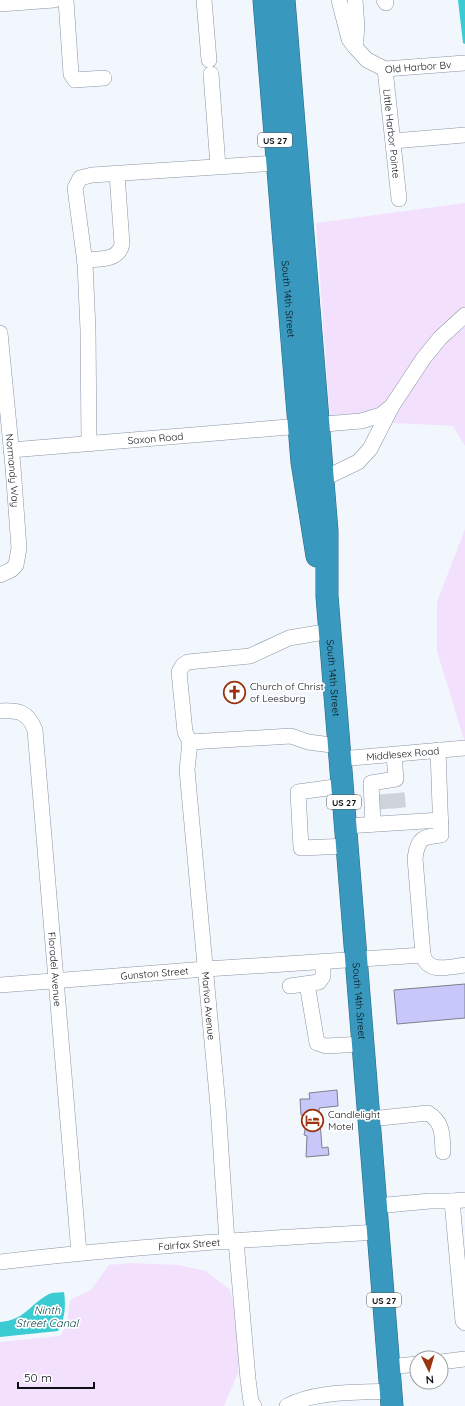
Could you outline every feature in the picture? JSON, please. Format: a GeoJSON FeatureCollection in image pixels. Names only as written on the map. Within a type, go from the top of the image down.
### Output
{"type":"FeatureCollection","features":[{"type":"Feature","properties":{"kind":"highway","name":"South 14th Street"},"geometry":{"type":"LineString","coordinates":[[264,0],[277,163],[309,426],[323,479],[327,531],[326,596]]}},
{"type":"Feature","properties":{"kind":"highway","name":"South 14th Street"},"geometry":{"type":"LineString","coordinates":[[284,0],[309,426],[302,462],[312,534],[326,596],[330,630],[392,1398]]}},
{"type":"Feature","properties":{"kind":"street"},"geometry":{"type":"LineString","coordinates":[[0,4],[54,0]]}},
{"type":"Feature","properties":{"kind":"street"},"geometry":{"type":"LineString","coordinates":[[66,0],[71,74],[75,80],[104,78]]}},
{"type":"Feature","properties":{"kind":"street"},"geometry":{"type":"LineString","coordinates":[[204,0],[218,166]]}},
{"type":"Feature","properties":{"kind":"street","name":"Old Harbor Bv"},"geometry":{"type":"LineString","coordinates":[[348,5],[349,39],[367,60],[385,68],[465,63]]}},
{"type":"Feature","properties":{"kind":"street","name":"Little Harbor Pointe"},"geometry":{"type":"LineString","coordinates":[[385,68],[399,199]]}},
{"type":"Feature","properties":{"kind":"street"},"geometry":{"type":"LineString","coordinates":[[393,141],[465,136]]}},
{"type":"Feature","properties":{"kind":"street"},"geometry":{"type":"LineString","coordinates":[[89,444],[88,330],[84,260],[75,188],[80,178],[92,175],[277,163]]}},
{"type":"Feature","properties":{"kind":"street"},"geometry":{"type":"LineString","coordinates":[[84,260],[116,256],[121,251],[122,244],[117,174]]}},
{"type":"Feature","properties":{"kind":"street"},"geometry":{"type":"LineString","coordinates":[[323,479],[358,462],[370,449],[392,406],[440,338],[465,315]]}},
{"type":"Feature","properties":{"kind":"street","name":"Normandy Way"},"geometry":{"type":"LineString","coordinates":[[0,333],[12,450],[19,548],[18,560],[11,570],[0,574]]}},
{"type":"Feature","properties":{"kind":"street","name":"Saxon Road"},"geometry":{"type":"LineString","coordinates":[[12,450],[309,426],[372,418],[392,406]]}},
{"type":"Feature","properties":{"kind":"street"},"geometry":{"type":"LineString","coordinates":[[190,742],[184,732],[179,672],[183,665],[188,662],[250,656],[289,638],[330,630]]}},
{"type":"Feature","properties":{"kind":"street","name":"Floradel Avenue"},"geometry":{"type":"LineString","coordinates":[[0,711],[19,712],[27,716],[35,730],[79,1253]]}},
{"type":"Feature","properties":{"kind":"street","name":"Middlesex Road"},"geometry":{"type":"LineString","coordinates":[[190,742],[291,736],[339,752],[394,755],[465,748]]}},
{"type":"Feature","properties":{"kind":"street","name":"Mariva Avenue"},"geometry":{"type":"LineString","coordinates":[[190,742],[187,770],[231,1241],[251,1402],[254,1406]]}},
{"type":"Feature","properties":{"kind":"street"},"geometry":{"type":"LineString","coordinates":[[438,750],[441,835],[422,839],[417,845],[415,858],[423,955],[427,965],[433,968],[465,965]]}},
{"type":"Feature","properties":{"kind":"street"},"geometry":{"type":"LineString","coordinates":[[373,824],[371,783],[390,787],[394,755]]}},
{"type":"Feature","properties":{"kind":"street"},"geometry":{"type":"LineString","coordinates":[[342,786],[298,792],[301,848],[347,836],[373,824],[394,817],[440,820]]}},
{"type":"Feature","properties":{"kind":"street","name":"Gunston Street"},"geometry":{"type":"LineString","coordinates":[[0,985],[206,969],[423,955]]}},
{"type":"Feature","properties":{"kind":"street"},"geometry":{"type":"LineString","coordinates":[[290,986],[319,982],[324,973],[323,962]]}},
{"type":"Feature","properties":{"kind":"street"},"geometry":{"type":"LineString","coordinates":[[307,984],[317,1044],[326,1046],[364,1044]]}},
{"type":"Feature","properties":{"kind":"street"},"geometry":{"type":"LineString","coordinates":[[370,1119],[428,1114],[436,1118],[441,1128],[443,1152]]}},
{"type":"Feature","properties":{"kind":"street"},"geometry":{"type":"LineString","coordinates":[[376,1206],[458,1200],[462,1321],[465,1323]]}},
{"type":"Feature","properties":{"kind":"street","name":"Fairfax Street"},"geometry":{"type":"LineString","coordinates":[[0,1262],[79,1253],[231,1241],[378,1232]]}},
{"type":"Feature","properties":{"kind":"street"},"geometry":{"type":"LineString","coordinates":[[449,1362],[465,1363]]}},
{"type":"Feature","properties":{"kind":"street"},"geometry":{"type":"LineString","coordinates":[[389,1367],[409,1365]]}},
{"type":"Feature","properties":{"kind":"street"},"geometry":{"type":"LineString","coordinates":[[287,1406],[299,1400],[330,1394],[392,1398]]}},
{"type":"Feature","properties":{"kind":"shaded area"},"geometry":{"type":"Polygon","coordinates":[[[465,203],[465,307],[437,334],[388,401],[371,413],[330,418],[316,223],[465,203]]]}},
{"type":"Feature","properties":{"kind":"shaded area"},"geometry":{"type":"Polygon","coordinates":[[[465,322],[465,446],[453,426],[377,422],[444,342],[465,322]]]}},
{"type":"Feature","properties":{"kind":"shaded area"},"geometry":{"type":"Polygon","coordinates":[[[465,529],[465,743],[437,651],[437,602],[465,529]]]}},
{"type":"Feature","properties":{"kind":"shaded area"},"geometry":{"type":"Polygon","coordinates":[[[131,1263],[178,1265],[206,1271],[230,1290],[240,1334],[238,1373],[224,1406],[0,1406],[0,1342],[60,1336],[68,1323],[70,1300],[91,1290],[109,1265],[131,1263]]]}},
{"type":"Feature","properties":{"kind":"water"},"geometry":{"type":"Polygon","coordinates":[[[458,0],[465,0],[465,44],[463,43],[458,0]]]}},
{"type":"Feature","properties":{"kind":"water","name":"Ninth Street Canal"},"geometry":{"type":"Polygon","coordinates":[[[64,1292],[64,1312],[58,1331],[0,1337],[0,1322],[9,1321],[16,1318],[49,1294],[64,1292]]]}},
{"type":"Feature","properties":{"kind":"building"},"geometry":{"type":"Polygon","coordinates":[[[465,984],[465,1018],[397,1024],[394,990],[465,984]]]}},
{"type":"Feature","properties":{"kind":"building","name":"Candlelight Motel"},"geometry":{"type":"Polygon","coordinates":[[[337,1090],[338,1106],[319,1108],[322,1148],[328,1147],[329,1155],[306,1157],[307,1136],[304,1135],[306,1125],[303,1124],[304,1116],[301,1115],[300,1099],[310,1099],[309,1093],[337,1090]]]}},
{"type":"Feature","properties":{"kind":"tunnel"},"geometry":{"type":"LineString","coordinates":[[397,793],[399,812]]}},
{"type":"Feature","properties":{"kind":"tunnel"},"geometry":{"type":"LineString","coordinates":[[385,794],[387,812]]}},
{"type":"Feature","properties":{"kind":"place","name":"Church of Christ of Leesburg"},"geometry":{"type":"Point","coordinates":[235,692]}},
{"type":"Feature","properties":{"kind":"place","name":"Candlelight Motel"},"geometry":{"type":"Point","coordinates":[312,1120]}}]}
